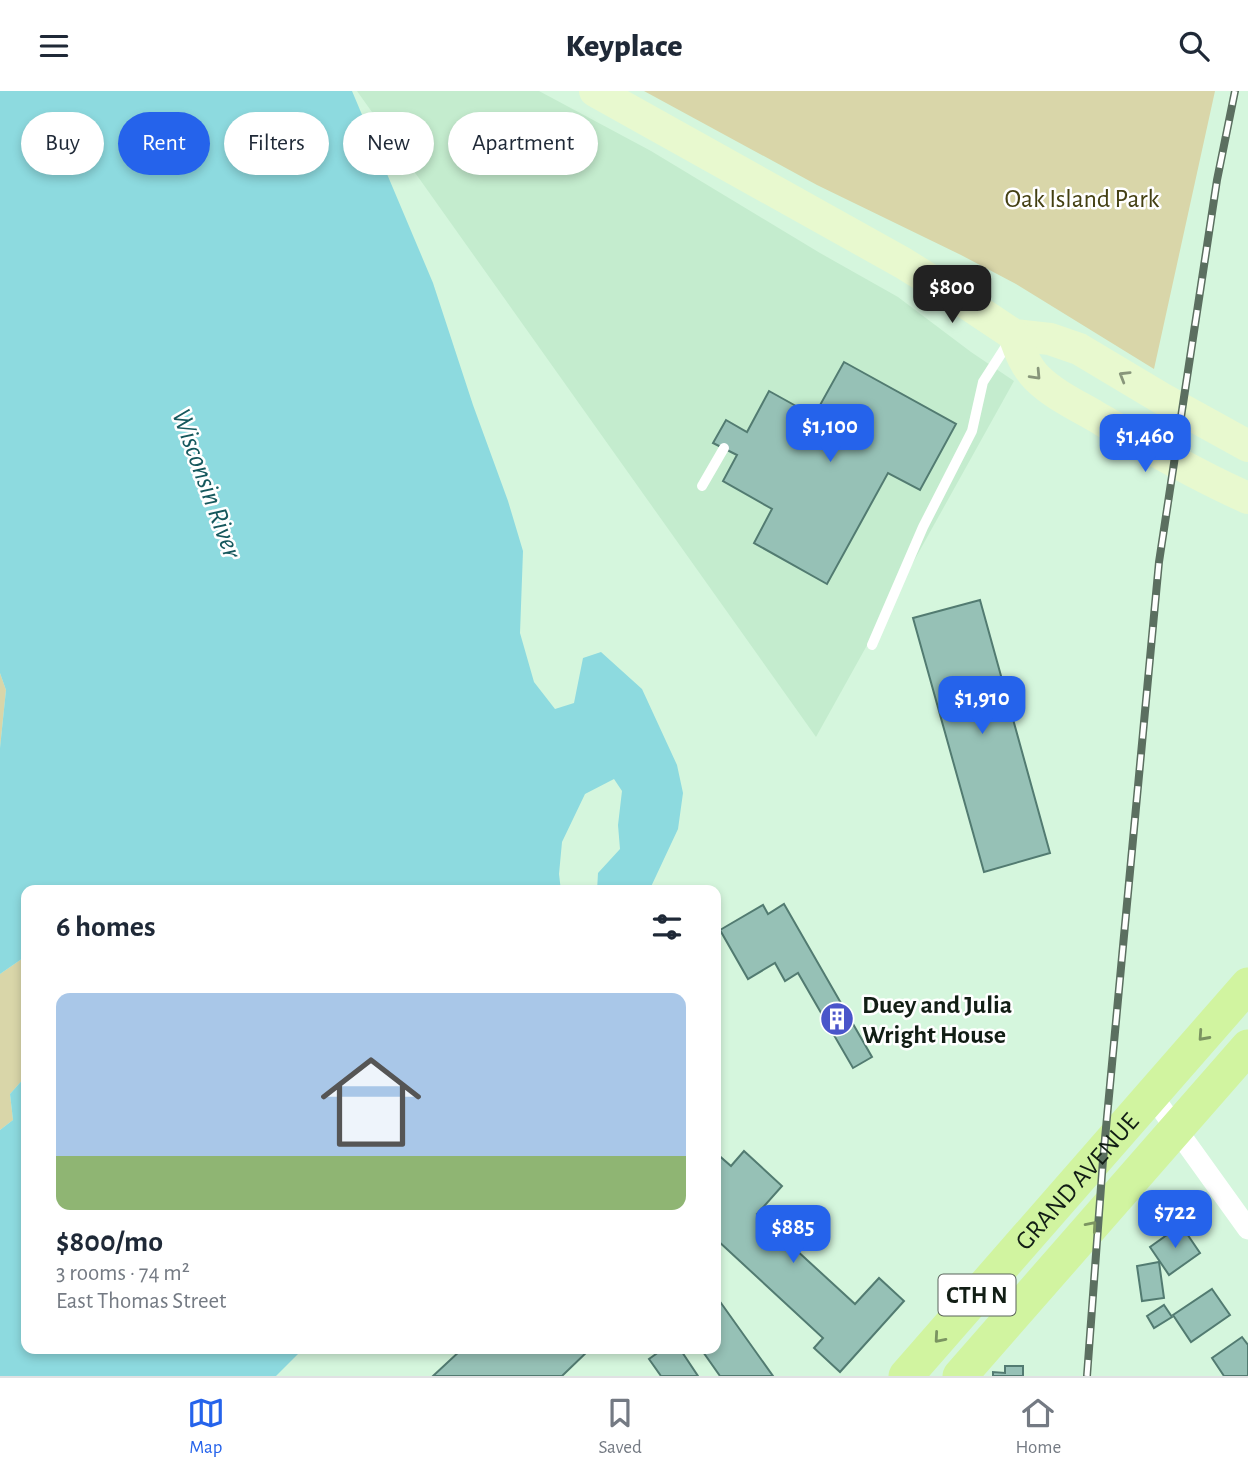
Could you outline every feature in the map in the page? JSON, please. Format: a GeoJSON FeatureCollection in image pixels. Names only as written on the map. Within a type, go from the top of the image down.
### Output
{"type":"FeatureCollection","features":[{"type":"Feature","properties":{"kind":"main road"},"geometry":{"type":"LineString","coordinates":[[606,94],[903,263],[1014,335],[1050,339],[1070,346],[1248,446]]}},
{"type":"Feature","properties":{"kind":"main road"},"geometry":{"type":"LineString","coordinates":[[1014,335],[1022,357],[1032,373],[1047,386],[1140,441],[1246,497]]}},
{"type":"Feature","properties":{"kind":"main road","name":"GRAND AVENUE"},"geometry":{"type":"LineString","coordinates":[[906,1376],[1248,985]]}},
{"type":"Feature","properties":{"kind":"main road","name":"GRAND AVENUE"},"geometry":{"type":"LineString","coordinates":[[960,1376],[1248,1047]]}},
{"type":"Feature","properties":{"kind":"street"},"geometry":{"type":"LineString","coordinates":[[1151,1094],[1167,1139],[1248,1229]]}},
{"type":"Feature","properties":{"kind":"lane"},"geometry":{"type":"LineString","coordinates":[[872,645],[923,527],[972,431],[982,382],[1014,335]]}},
{"type":"Feature","properties":{"kind":"lane"},"geometry":{"type":"LineString","coordinates":[[702,486],[724,448]]}},
{"type":"Feature","properties":{"kind":"shaded area"},"geometry":{"type":"Polygon","coordinates":[[[357,91],[539,91],[578,112],[448,112],[448,175],[598,175],[598,123],[898,297],[1014,381],[816,737],[417,175],[434,175],[434,112],[372,112],[357,91]]]}},
{"type":"Feature","properties":{"kind":"green space","name":"Oak Island Park"},"geometry":{"type":"Polygon","coordinates":[[[644,91],[1215,91],[1154,369],[1016,284],[817,185],[644,91]]]}},
{"type":"Feature","properties":{"kind":"green space"},"geometry":{"type":"Polygon","coordinates":[[[0,673],[6,690],[0,748],[0,673]]]}},
{"type":"Feature","properties":{"kind":"green space"},"geometry":{"type":"Polygon","coordinates":[[[21,959],[21,1082],[10,1094],[13,1120],[0,1130],[0,974],[21,959]]]}},
{"type":"Feature","properties":{"kind":"water","name":"Wisconsin River"},"geometry":{"type":"Polygon","coordinates":[[[0,91],[352,91],[361,112],[343,112],[343,175],[387,175],[433,283],[523,551],[520,633],[534,682],[555,709],[574,703],[583,658],[601,652],[642,689],[677,765],[683,793],[678,829],[652,885],[597,885],[598,873],[620,849],[618,825],[622,791],[614,779],[585,794],[562,842],[560,885],[21,885],[21,959],[0,974],[0,748],[6,690],[0,673],[0,91]]]}},
{"type":"Feature","properties":{"kind":"water"},"geometry":{"type":"Polygon","coordinates":[[[21,1082],[21,1354],[298,1354],[276,1376],[0,1376],[0,1130],[13,1120],[10,1094],[21,1082]]]}},
{"type":"Feature","properties":{"kind":"building"},"geometry":{"type":"Polygon","coordinates":[[[844,362],[956,424],[920,490],[888,473],[827,584],[754,543],[772,509],[723,481],[737,455],[713,443],[726,420],[747,432],[769,391],[814,416],[844,362]]]}},
{"type":"Feature","properties":{"kind":"building"},"geometry":{"type":"Polygon","coordinates":[[[980,600],[1050,853],[984,872],[913,618],[980,600]]]}},
{"type":"Feature","properties":{"kind":"building","name":"Duey and Julia Wright House"},"geometry":{"type":"Polygon","coordinates":[[[784,904],[872,1057],[853,1068],[798,973],[785,981],[775,963],[748,979],[721,929],[763,905],[768,914],[784,904]]]}},
{"type":"Feature","properties":{"kind":"building"},"geometry":{"type":"Polygon","coordinates":[[[744,1151],[782,1186],[757,1214],[855,1304],[879,1278],[904,1301],[840,1372],[814,1348],[823,1338],[721,1244],[721,1157],[731,1166],[744,1151]]]}},
{"type":"Feature","properties":{"kind":"building"},"geometry":{"type":"Polygon","coordinates":[[[1181,1225],[1200,1253],[1169,1275],[1150,1247],[1181,1225]]]}},
{"type":"Feature","properties":{"kind":"building"},"geometry":{"type":"Polygon","coordinates":[[[1159,1262],[1164,1298],[1142,1301],[1137,1266],[1159,1262]]]}},
{"type":"Feature","properties":{"kind":"building"},"geometry":{"type":"Polygon","coordinates":[[[1212,1289],[1230,1315],[1191,1342],[1173,1315],[1212,1289]]]}},
{"type":"Feature","properties":{"kind":"building"},"geometry":{"type":"Polygon","coordinates":[[[721,1303],[773,1376],[720,1376],[705,1354],[721,1354],[721,1303]]]}},
{"type":"Feature","properties":{"kind":"building"},"geometry":{"type":"Polygon","coordinates":[[[1164,1305],[1172,1317],[1154,1328],[1147,1316],[1164,1305]]]}},
{"type":"Feature","properties":{"kind":"building"},"geometry":{"type":"Polygon","coordinates":[[[1242,1337],[1248,1345],[1248,1376],[1224,1376],[1212,1358],[1242,1337]]]}},
{"type":"Feature","properties":{"kind":"building"},"geometry":{"type":"Polygon","coordinates":[[[457,1354],[585,1354],[562,1376],[433,1376],[457,1354]]]}},
{"type":"Feature","properties":{"kind":"building"},"geometry":{"type":"Polygon","coordinates":[[[656,1354],[683,1354],[698,1376],[661,1376],[649,1359],[656,1354]]]}},
{"type":"Feature","properties":{"kind":"building"},"geometry":{"type":"Polygon","coordinates":[[[1005,1366],[1023,1366],[1023,1376],[993,1376],[993,1372],[1005,1373],[1005,1366]]]}},
{"type":"Feature","properties":{"kind":"railway"},"geometry":{"type":"LineString","coordinates":[[1087,1376],[1103,1160],[1159,562],[1217,180],[1235,91]]}},
{"type":"Feature","properties":{"kind":"place","name":"Duey and Julia Wright House"},"geometry":{"type":"Point","coordinates":[837,1019]}}]}
